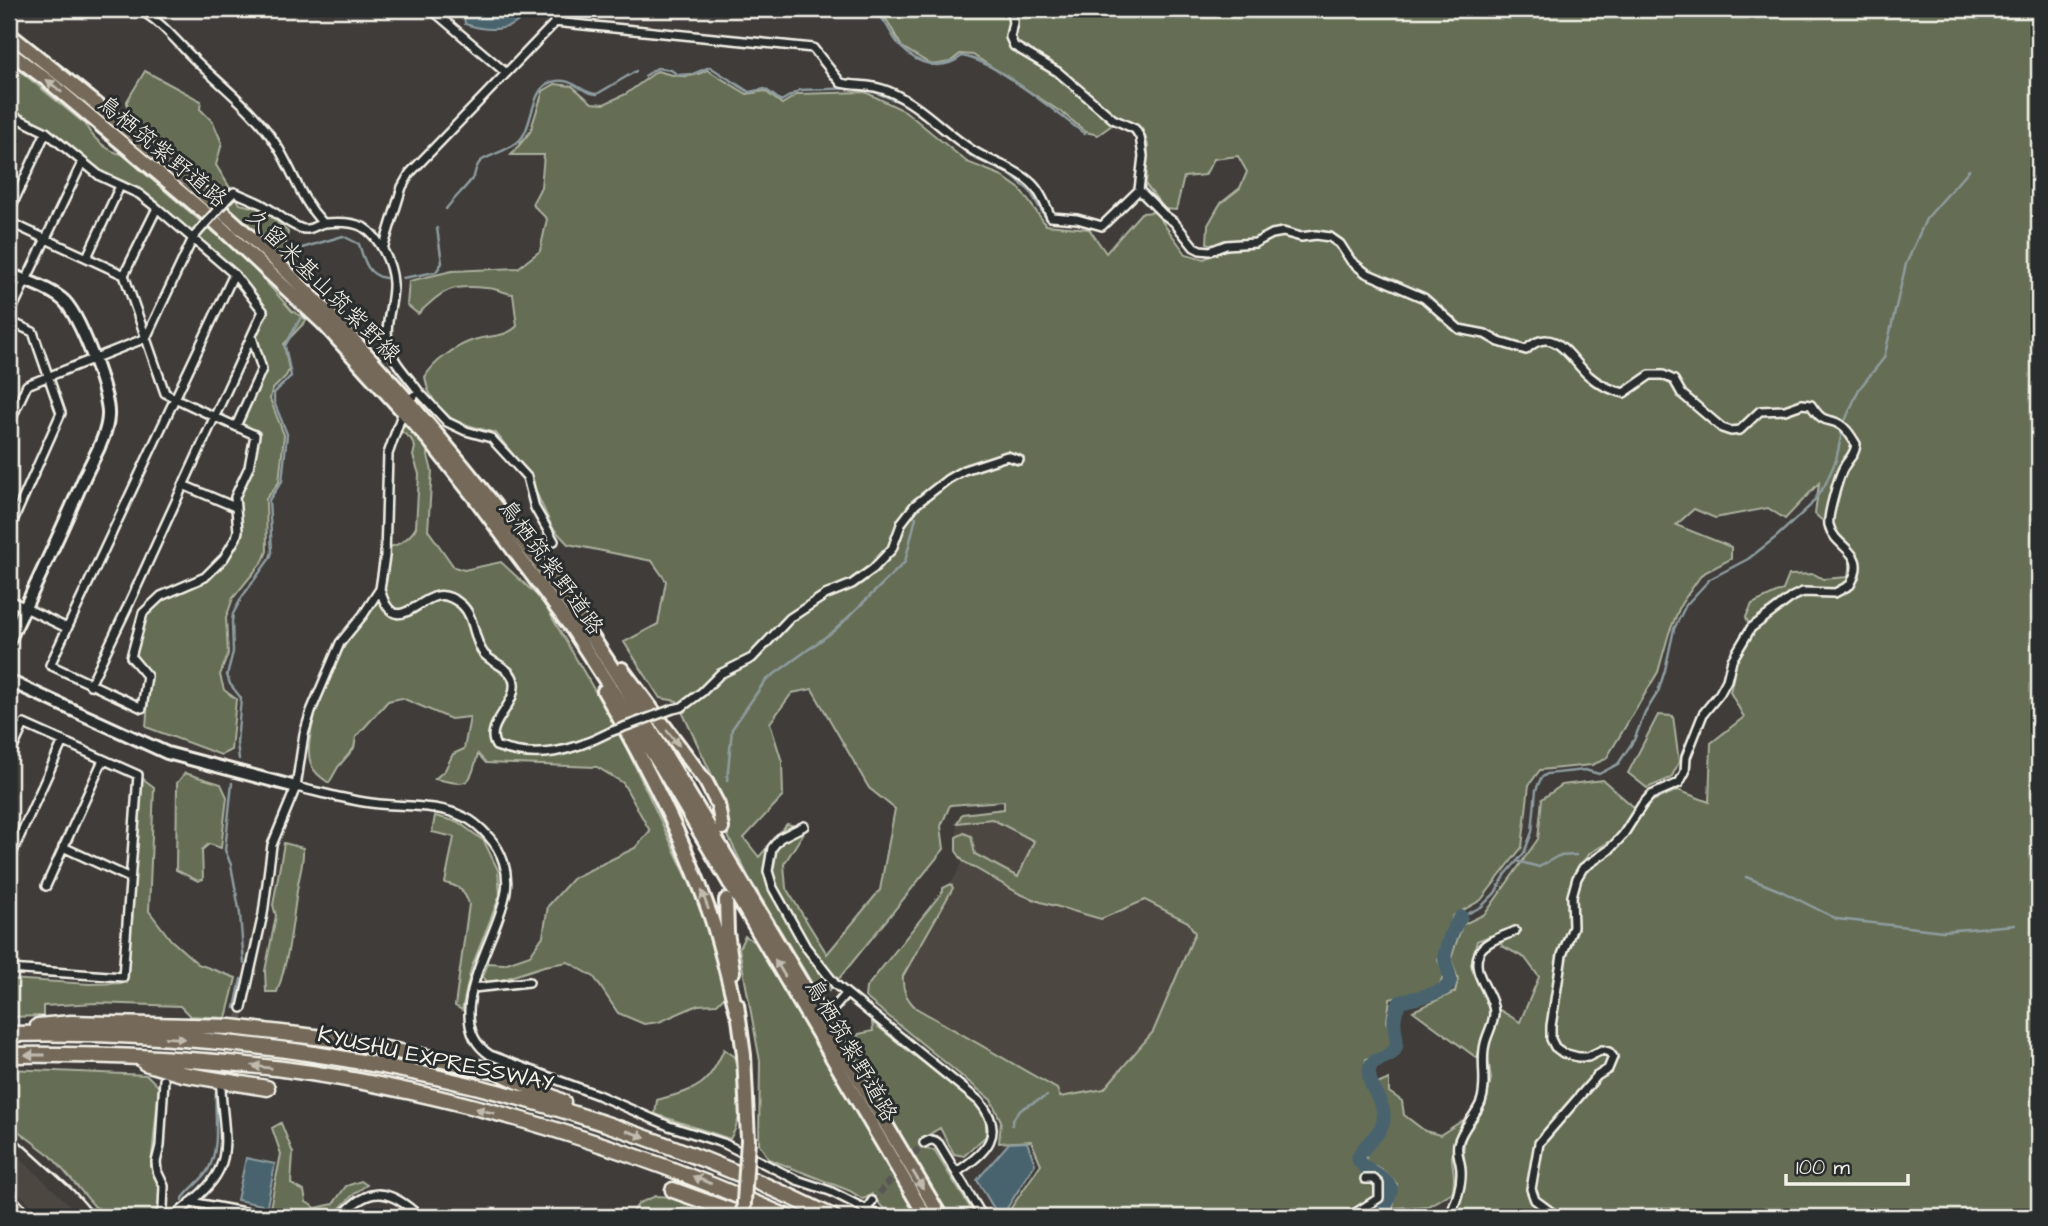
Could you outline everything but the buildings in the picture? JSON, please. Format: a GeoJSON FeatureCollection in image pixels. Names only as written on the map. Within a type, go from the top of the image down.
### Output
{"type":"FeatureCollection","features":[{"type":"Feature","properties":{"kind":"highway"},"geometry":{"type":"LineString","coordinates":[[9,1032],[71,1023],[231,1027],[341,1040],[497,1071],[610,1124]]}},
{"type":"Feature","properties":{"kind":"highway","name":"KYUSHU EXPRESSWAY"},"geometry":{"type":"LineString","coordinates":[[9,1032],[198,1040],[368,1063],[519,1097],[610,1124],[707,1160],[833,1217]]}},
{"type":"Feature","properties":{"kind":"highway","name":"KYUSHU EXPRESSWAY"},"geometry":{"type":"LineString","coordinates":[[9,1055],[194,1060],[310,1073],[421,1096],[508,1116],[685,1174],[787,1217]]}},
{"type":"Feature","properties":{"kind":"highway"},"geometry":{"type":"LineString","coordinates":[[120,1056],[182,1074],[267,1088]]}},
{"type":"Feature","properties":{"kind":"highway"},"geometry":{"type":"LineString","coordinates":[[673,1190],[746,1217]]}},
{"type":"Feature","properties":{"kind":"highway"},"geometry":{"type":"LineString","coordinates":[[9,1202],[24,1217]]}},
{"type":"Feature","properties":{"kind":"main road","name":"久留米基山筑紫野線"},"geometry":{"type":"LineString","coordinates":[[9,34],[204,196],[322,308],[434,429],[484,490],[569,604]]}},
{"type":"Feature","properties":{"kind":"main road","name":"鳥栖筑紫野道路"},"geometry":{"type":"LineString","coordinates":[[9,52],[47,80],[211,218],[323,323],[429,440],[637,706],[941,1217]]}},
{"type":"Feature","properties":{"kind":"main road","name":"鳥栖筑紫野道路"},"geometry":{"type":"LineString","coordinates":[[569,604],[579,629],[926,1217]]}},
{"type":"Feature","properties":{"kind":"main road"},"geometry":{"type":"LineString","coordinates":[[579,629],[621,668],[706,782],[718,805],[722,828]]}},
{"type":"Feature","properties":{"kind":"main road"},"geometry":{"type":"LineString","coordinates":[[579,629],[601,686],[641,757],[674,824],[711,917],[737,1013]]}},
{"type":"Feature","properties":{"kind":"main road"},"geometry":{"type":"LineString","coordinates":[[726,900],[727,932],[744,1055],[748,1140],[746,1217]]}},
{"type":"Feature","properties":{"kind":"street"},"geometry":{"type":"LineString","coordinates":[[138,9],[161,24],[245,106],[279,148],[299,191],[323,223]]}},
{"type":"Feature","properties":{"kind":"street"},"geometry":{"type":"LineString","coordinates":[[431,9],[505,72]]}},
{"type":"Feature","properties":{"kind":"street"},"geometry":{"type":"LineString","coordinates":[[383,249],[406,177],[568,9]]}},
{"type":"Feature","properties":{"kind":"street"},"geometry":{"type":"LineString","coordinates":[[554,22],[813,48],[841,83],[867,84],[889,92],[922,111],[976,153],[1027,179],[1037,188],[1051,217],[1077,219],[1102,226],[1139,190],[1143,156],[1140,137],[1135,129],[1113,119],[1059,72],[1014,46],[1010,37],[1013,22],[1010,9]]}},
{"type":"Feature","properties":{"kind":"street"},"geometry":{"type":"LineString","coordinates":[[9,114],[46,132],[100,176],[139,194],[158,208],[234,274],[263,311],[90,685]]}},
{"type":"Feature","properties":{"kind":"street"},"geometry":{"type":"LineString","coordinates":[[9,212],[46,132]]}},
{"type":"Feature","properties":{"kind":"street"},"geometry":{"type":"LineString","coordinates":[[9,530],[61,413],[33,332],[9,321],[25,281],[82,163]]}},
{"type":"Feature","properties":{"kind":"street"},"geometry":{"type":"LineString","coordinates":[[87,257],[120,186]]}},
{"type":"Feature","properties":{"kind":"street"},"geometry":{"type":"LineString","coordinates":[[1139,190],[1200,250],[1210,251],[1226,245],[1255,243],[1272,234],[1283,232],[1301,237],[1330,237],[1340,244],[1351,261],[1366,273],[1424,298],[1459,329],[1485,334],[1499,342],[1526,350],[1545,340],[1564,346],[1588,376],[1609,390],[1624,393],[1650,376],[1663,375],[1674,380],[1682,394],[1722,428],[1731,431],[1740,430],[1760,411],[1811,405],[1819,418],[1842,426],[1856,444],[1855,454],[1843,468],[1828,522],[1832,533],[1852,552],[1856,565],[1850,585],[1835,593],[1803,592],[1792,597],[1751,628],[1732,660],[1720,694],[1703,714],[1679,783],[1651,795],[1623,835],[1609,850],[1583,868],[1577,878],[1572,896],[1573,927],[1562,955],[1551,1039],[1555,1047],[1563,1053],[1588,1057],[1602,1050],[1613,1057],[1608,1069],[1597,1076],[1547,1130],[1539,1143],[1531,1189],[1535,1200],[1558,1217]]}},
{"type":"Feature","properties":{"kind":"street"},"geometry":{"type":"LineString","coordinates":[[9,424],[27,385],[146,338],[193,238],[234,192],[262,204],[274,214],[302,229],[313,229],[323,223],[354,224],[373,236],[383,249],[393,285],[387,326],[388,345],[393,360],[410,377],[416,394],[447,422],[491,438],[527,477],[535,508],[554,541]]}},
{"type":"Feature","properties":{"kind":"street"},"geometry":{"type":"LineString","coordinates":[[124,275],[158,208]]}},
{"type":"Feature","properties":{"kind":"street"},"geometry":{"type":"LineString","coordinates":[[9,222],[124,275],[164,393],[175,398],[214,417],[255,435],[249,467],[235,497],[238,531],[224,558],[205,577],[161,596],[143,613],[131,657],[147,676],[142,708],[50,665],[127,506],[175,398],[234,274]]}},
{"type":"Feature","properties":{"kind":"street"},"geometry":{"type":"LineString","coordinates":[[9,274],[53,293],[68,305],[77,318],[93,360],[109,414],[107,427],[9,641]]}},
{"type":"Feature","properties":{"kind":"street"},"geometry":{"type":"LineString","coordinates":[[236,426],[262,369],[252,336]]}},
{"type":"Feature","properties":{"kind":"street"},"geometry":{"type":"LineString","coordinates":[[401,417],[388,454],[385,556],[380,589],[383,603],[399,613],[409,612],[437,596],[447,596],[466,610],[478,646],[485,655],[509,672],[515,684],[492,740],[496,746],[526,755],[567,751],[610,732],[682,707],[720,674],[752,658],[790,618],[825,595],[852,584],[873,569],[892,549],[902,522],[915,505],[948,479],[964,470],[1007,456],[1019,460]]}},
{"type":"Feature","properties":{"kind":"street"},"geometry":{"type":"LineString","coordinates":[[183,485],[235,507]]}},
{"type":"Feature","properties":{"kind":"street"},"geometry":{"type":"LineString","coordinates":[[242,1008],[263,914],[272,845],[296,786],[304,734],[340,643],[380,589]]}},
{"type":"Feature","properties":{"kind":"street"},"geometry":{"type":"LineString","coordinates":[[9,600],[67,628]]}},
{"type":"Feature","properties":{"kind":"street"},"geometry":{"type":"LineString","coordinates":[[128,606],[143,613]]}},
{"type":"Feature","properties":{"kind":"street"},"geometry":{"type":"LineString","coordinates":[[9,681],[167,753],[365,802],[443,809],[465,817],[481,828],[495,844],[506,867],[506,892],[473,988],[469,1017],[472,1034],[482,1049],[490,1055],[598,1095],[660,1123],[723,1143],[797,1180],[830,1191],[864,1213],[881,1217]]}},
{"type":"Feature","properties":{"kind":"street"},"geometry":{"type":"LineString","coordinates":[[9,757],[24,724],[138,775],[123,977],[9,969]]}},
{"type":"Feature","properties":{"kind":"street"},"geometry":{"type":"LineString","coordinates":[[9,860],[63,741]]}},
{"type":"Feature","properties":{"kind":"street"},"geometry":{"type":"LineString","coordinates":[[46,886],[103,760]]}},
{"type":"Feature","properties":{"kind":"street"},"geometry":{"type":"LineString","coordinates":[[804,826],[780,838],[772,848],[768,871],[773,888],[806,947],[826,975],[988,1111],[992,1122],[988,1146],[981,1155],[957,1172]]}},
{"type":"Feature","properties":{"kind":"street"},"geometry":{"type":"LineString","coordinates":[[63,847],[130,878]]}},
{"type":"Feature","properties":{"kind":"street"},"geometry":{"type":"LineString","coordinates":[[1450,1217],[1459,1190],[1461,1171],[1458,1145],[1482,1098],[1485,1081],[1483,1055],[1494,1017],[1493,1002],[1479,973],[1479,953],[1484,946],[1515,931]]}},
{"type":"Feature","properties":{"kind":"street"},"geometry":{"type":"LineString","coordinates":[[473,988],[529,982]]}},
{"type":"Feature","properties":{"kind":"street"},"geometry":{"type":"LineString","coordinates":[[824,1020],[846,993]]}},
{"type":"Feature","properties":{"kind":"street"},"geometry":{"type":"LineString","coordinates":[[159,1217],[163,1208],[164,1186],[156,1162],[160,1146],[164,1080]]}},
{"type":"Feature","properties":{"kind":"street"},"geometry":{"type":"LineString","coordinates":[[173,1217],[208,1186],[220,1169],[224,1152],[221,1087]]}},
{"type":"Feature","properties":{"kind":"street"},"geometry":{"type":"LineString","coordinates":[[924,1143],[935,1140],[983,1217]]}},
{"type":"Feature","properties":{"kind":"street"},"geometry":{"type":"LineString","coordinates":[[1349,1217],[1379,1199],[1379,1184],[1374,1179],[1365,1179]]}},
{"type":"Feature","properties":{"kind":"street"},"geometry":{"type":"LineString","coordinates":[[341,1217],[360,1199],[372,1194],[395,1196],[419,1217]]}},
{"type":"Feature","properties":{"kind":"street"},"geometry":{"type":"LineString","coordinates":[[864,1213],[872,1201]]}},
{"type":"Feature","properties":{"kind":"street"},"geometry":{"type":"LineString","coordinates":[[191,1202],[271,1217]]}},
{"type":"Feature","properties":{"kind":"shaded area"},"geometry":{"type":"Polygon","coordinates":[[[1004,817],[1041,838],[1101,919],[1145,900],[1188,922],[1195,933],[1153,1032],[1104,1089],[1060,1097],[1057,1089],[916,1008],[907,999],[902,988],[903,976],[952,888],[951,884],[963,861],[956,851],[957,823],[1004,817]]]}},
{"type":"Feature","properties":{"kind":"shaded area"},"geometry":{"type":"Polygon","coordinates":[[[9,1148],[81,1217],[43,1217],[9,1184],[9,1148]]]}},
{"type":"Feature","properties":{"kind":"green space"},"geometry":{"type":"Polygon","coordinates":[[[876,9],[2039,9],[2039,1217],[1454,1217],[1465,1179],[1465,1137],[1485,1105],[1491,1079],[1487,1051],[1498,1009],[1520,1022],[1539,977],[1525,958],[1502,946],[1497,933],[1477,941],[1471,965],[1491,1012],[1477,1058],[1413,1011],[1455,992],[1458,979],[1451,959],[1462,925],[1485,914],[1538,839],[1542,799],[1562,785],[1603,780],[1636,809],[1614,839],[1590,853],[1577,868],[1614,852],[1652,801],[1678,790],[1709,802],[1711,743],[1744,717],[1730,692],[1737,661],[1753,635],[1746,617],[1752,604],[1783,590],[1789,575],[1814,574],[1823,579],[1848,577],[1852,547],[1815,514],[1819,483],[1785,519],[1768,508],[1715,518],[1694,509],[1676,525],[1731,547],[1731,559],[1702,574],[1681,604],[1658,672],[1606,759],[1592,765],[1540,770],[1529,785],[1522,847],[1481,900],[1453,916],[1438,960],[1444,975],[1439,987],[1390,999],[1387,1021],[1393,1041],[1388,1052],[1366,1059],[1364,1075],[1377,1103],[1379,1126],[1361,1144],[1355,1156],[1361,1168],[1383,1184],[1385,1198],[1378,1209],[1359,1217],[1007,1217],[1041,1164],[1031,1141],[999,1143],[1001,1121],[991,1100],[865,997],[866,988],[943,888],[951,884],[953,888],[903,976],[905,994],[910,1001],[916,1008],[1057,1089],[1060,1097],[1104,1089],[1153,1032],[1195,933],[1188,922],[1145,900],[1101,919],[1020,894],[963,861],[956,851],[956,837],[964,833],[971,836],[975,854],[1018,877],[1034,841],[992,819],[957,823],[962,814],[1004,809],[1004,801],[950,805],[941,826],[944,849],[829,991],[813,985],[748,876],[728,836],[727,807],[677,701],[660,698],[624,642],[658,624],[666,581],[652,561],[568,544],[552,527],[527,472],[496,433],[454,421],[436,404],[428,390],[425,377],[446,355],[467,342],[502,334],[517,326],[513,294],[490,288],[463,287],[441,294],[418,314],[407,305],[409,281],[452,271],[518,268],[540,251],[547,219],[532,204],[541,187],[544,155],[511,155],[530,132],[543,91],[555,84],[572,86],[592,103],[604,104],[626,94],[657,71],[688,76],[707,70],[747,94],[765,91],[782,104],[798,94],[865,92],[905,111],[967,162],[1000,175],[1020,189],[1046,225],[1089,229],[1106,253],[1141,213],[1155,212],[1186,254],[1204,259],[1222,251],[1207,243],[1208,225],[1220,204],[1240,188],[1247,172],[1238,156],[1214,159],[1205,175],[1184,177],[1176,210],[1165,209],[1146,185],[1148,145],[1142,128],[1122,118],[1098,135],[1086,132],[1064,114],[973,55],[960,54],[950,62],[932,65],[902,47],[888,22],[876,9]],[[812,689],[792,693],[770,723],[782,762],[783,796],[744,838],[759,857],[787,824],[806,829],[784,864],[786,888],[827,954],[880,890],[895,809],[869,788],[812,689]]]}},
{"type":"Feature","properties":{"kind":"green space"},"geometry":{"type":"Polygon","coordinates":[[[9,62],[85,124],[101,144],[122,154],[248,262],[292,311],[307,320],[284,344],[289,370],[272,390],[270,399],[284,435],[279,482],[266,499],[267,551],[263,561],[233,598],[226,618],[228,654],[220,675],[224,690],[236,699],[231,750],[221,755],[146,727],[150,673],[135,656],[147,614],[162,598],[206,579],[240,535],[237,498],[257,433],[238,424],[264,370],[255,337],[268,311],[236,273],[141,189],[102,172],[46,129],[9,112],[9,62]]]}},
{"type":"Feature","properties":{"kind":"green space"},"geometry":{"type":"Polygon","coordinates":[[[145,71],[201,101],[200,109],[213,122],[222,143],[216,165],[240,204],[265,210],[288,232],[283,258],[128,121],[127,101],[145,71]]]}},
{"type":"Feature","properties":{"kind":"green space"},"geometry":{"type":"Polygon","coordinates":[[[405,422],[425,444],[432,471],[428,530],[454,567],[464,570],[501,562],[542,600],[621,736],[699,903],[726,995],[717,1004],[698,1005],[659,1022],[644,1024],[618,1013],[594,977],[568,962],[544,966],[489,984],[483,977],[488,963],[504,964],[530,955],[543,936],[548,906],[573,878],[635,848],[650,831],[623,783],[597,767],[486,763],[478,754],[466,782],[435,779],[445,770],[453,754],[464,749],[470,717],[451,719],[402,698],[388,701],[356,737],[354,748],[329,783],[312,767],[309,753],[313,722],[338,658],[384,590],[388,547],[405,540],[416,527],[419,474],[413,456],[415,447],[411,439],[401,431],[405,422]]]}},
{"type":"Feature","properties":{"kind":"green space"},"geometry":{"type":"Polygon","coordinates":[[[1658,715],[1673,716],[1679,762],[1671,778],[1647,788],[1628,773],[1658,715]]]}},
{"type":"Feature","properties":{"kind":"green space"},"geometry":{"type":"Polygon","coordinates":[[[185,773],[221,784],[227,797],[221,848],[209,844],[202,850],[203,879],[198,881],[176,870],[177,783],[185,773]]]}},
{"type":"Feature","properties":{"kind":"green space"},"geometry":{"type":"Polygon","coordinates":[[[142,778],[154,787],[149,911],[171,940],[198,964],[236,978],[226,1018],[190,1016],[180,1006],[96,1003],[43,1006],[43,1016],[9,1017],[9,979],[90,984],[126,983],[142,778]]]}},
{"type":"Feature","properties":{"kind":"green space"},"geometry":{"type":"Polygon","coordinates":[[[435,816],[458,822],[484,841],[498,870],[500,895],[471,969],[462,1010],[455,1006],[469,904],[460,889],[445,883],[454,837],[432,832],[435,816]]]}},
{"type":"Feature","properties":{"kind":"green space"},"geometry":{"type":"Polygon","coordinates":[[[284,843],[303,848],[303,860],[281,980],[277,992],[266,992],[265,971],[276,916],[273,905],[284,843]]]}},
{"type":"Feature","properties":{"kind":"green space"},"geometry":{"type":"Polygon","coordinates":[[[745,936],[757,943],[920,1217],[892,1215],[872,1194],[863,1199],[850,1191],[769,1159],[759,1144],[760,1061],[739,948],[745,936]]]}},
{"type":"Feature","properties":{"kind":"green space"},"geometry":{"type":"Polygon","coordinates":[[[872,1022],[979,1107],[986,1122],[986,1136],[964,1156],[954,1154],[940,1128],[922,1139],[925,1149],[934,1150],[976,1217],[949,1217],[850,1047],[859,1034],[873,1031],[872,1022]]]}},
{"type":"Feature","properties":{"kind":"green space"},"geometry":{"type":"Polygon","coordinates":[[[724,1049],[734,1056],[740,1088],[738,1120],[730,1139],[655,1114],[657,1100],[691,1090],[706,1080],[724,1049]]]}},
{"type":"Feature","properties":{"kind":"green space"},"geometry":{"type":"Polygon","coordinates":[[[9,1069],[147,1075],[159,1087],[151,1166],[161,1186],[160,1210],[154,1217],[119,1217],[95,1207],[51,1156],[9,1124],[9,1069]]]}},
{"type":"Feature","properties":{"kind":"green space"},"geometry":{"type":"Polygon","coordinates":[[[1389,1079],[1389,1092],[1402,1101],[1404,1115],[1425,1131],[1440,1135],[1465,1119],[1453,1148],[1452,1193],[1428,1206],[1393,1208],[1397,1184],[1382,1170],[1367,1163],[1365,1152],[1386,1121],[1385,1106],[1377,1084],[1389,1079]]]}},
{"type":"Feature","properties":{"kind":"green space"},"geometry":{"type":"Polygon","coordinates":[[[281,1123],[293,1153],[291,1184],[304,1191],[306,1202],[316,1208],[333,1204],[346,1186],[361,1181],[367,1185],[337,1211],[322,1217],[270,1208],[281,1154],[272,1128],[281,1123]]]}},
{"type":"Feature","properties":{"kind":"green space"},"geometry":{"type":"Polygon","coordinates":[[[656,1196],[674,1197],[735,1217],[629,1217],[639,1203],[656,1196]]]}},
{"type":"Feature","properties":{"kind":"water"},"geometry":{"type":"Polygon","coordinates":[[[463,9],[526,9],[516,23],[491,29],[465,24],[463,9]]]}},
{"type":"Feature","properties":{"kind":"water"},"geometry":{"type":"Polygon","coordinates":[[[1027,1142],[1035,1164],[1004,1213],[996,1212],[977,1180],[1009,1143],[1027,1142]]]}},
{"type":"Feature","properties":{"kind":"water"},"geometry":{"type":"Polygon","coordinates":[[[246,1158],[275,1164],[267,1206],[237,1200],[246,1158]]]}},
{"type":"Feature","properties":{"kind":"waterway"},"geometry":{"type":"LineString","coordinates":[[872,9],[882,18],[898,43],[916,59],[939,65],[955,61],[962,56],[976,60],[1008,77],[1085,134]]}},
{"type":"Feature","properties":{"kind":"waterway"},"geometry":{"type":"LineString","coordinates":[[645,76],[657,68],[671,70],[678,75],[693,74],[710,67],[749,92],[765,89],[781,101],[800,90],[857,88]]}},
{"type":"Feature","properties":{"kind":"waterway"},"geometry":{"type":"LineString","coordinates":[[446,209],[474,176],[481,161],[519,141],[536,99],[545,86],[552,82],[566,81],[597,94],[636,71]]}},
{"type":"Feature","properties":{"kind":"waterway"},"geometry":{"type":"LineString","coordinates":[[867,89],[907,105],[974,158],[1009,174],[1030,191],[1047,220]]}},
{"type":"Feature","properties":{"kind":"waterway"},"geometry":{"type":"LineString","coordinates":[[1461,917],[1481,907],[1495,893],[1506,874],[1524,853],[1532,832],[1536,790],[1541,778],[1547,774],[1585,770],[1599,774],[1618,764],[1634,740],[1645,713],[1658,692],[1674,629],[1686,605],[1710,579],[1748,559],[1775,538],[1810,506],[1825,485],[1836,460],[1844,423],[1859,389],[1884,358],[1906,264],[1926,219],[1969,170]]}},
{"type":"Feature","properties":{"kind":"waterway"},"geometry":{"type":"LineString","coordinates":[[403,278],[436,272],[442,263],[437,228]]}},
{"type":"Feature","properties":{"kind":"waterway"},"geometry":{"type":"LineString","coordinates":[[308,282],[297,261],[302,248],[343,236],[359,244],[370,270],[385,278]]}},
{"type":"Feature","properties":{"kind":"waterway"},"geometry":{"type":"LineString","coordinates":[[239,759],[237,743],[241,698],[230,684],[227,675],[233,652],[233,614],[272,552],[269,500],[282,481],[287,434],[274,402],[274,393],[291,376],[285,346],[301,317]]}},
{"type":"Feature","properties":{"kind":"waterway"},"geometry":{"type":"LineString","coordinates":[[727,781],[732,729],[765,681],[835,630],[905,562],[916,517]]}},
{"type":"Feature","properties":{"kind":"waterway"},"geometry":{"type":"LineString","coordinates":[[232,783],[225,850],[231,865],[240,914],[244,964]]}},
{"type":"Feature","properties":{"kind":"waterway"},"geometry":{"type":"LineString","coordinates":[[1517,861],[1539,867],[1558,856],[1576,855]]}},
{"type":"Feature","properties":{"kind":"waterway"},"geometry":{"type":"LineString","coordinates":[[1746,877],[1837,919],[1943,931],[2015,925]]}},
{"type":"Feature","properties":{"kind":"waterway"},"geometry":{"type":"LineString","coordinates":[[1366,1217],[1384,1207],[1391,1188],[1358,1158],[1378,1132],[1384,1116],[1381,1103],[1371,1084],[1370,1067],[1395,1049],[1394,1024],[1400,1002],[1434,993],[1448,985],[1450,977],[1445,953],[1451,934],[1461,917]]}},
{"type":"Feature","properties":{"kind":"waterway"},"geometry":{"type":"LineString","coordinates":[[235,1008],[241,979]]}},
{"type":"Feature","properties":{"kind":"waterway"},"geometry":{"type":"LineString","coordinates":[[182,1200],[205,1174],[212,1161],[216,1141],[216,1091]]}},
{"type":"Feature","properties":{"kind":"waterway"},"geometry":{"type":"LineString","coordinates":[[1012,1125],[1016,1114],[1047,1096]]}},
{"type":"Feature","properties":{"kind":"tunnel"},"geometry":{"type":"LineString","coordinates":[[222,1082],[242,1008]]}},
{"type":"Feature","properties":{"kind":"tunnel"},"geometry":{"type":"LineString","coordinates":[[872,1201],[924,1143]]}},
{"type":"Feature","properties":{"kind":"railway"},"geometry":{"type":"LineString","coordinates":[[9,1132],[74,1191],[97,1217]]}}]}
